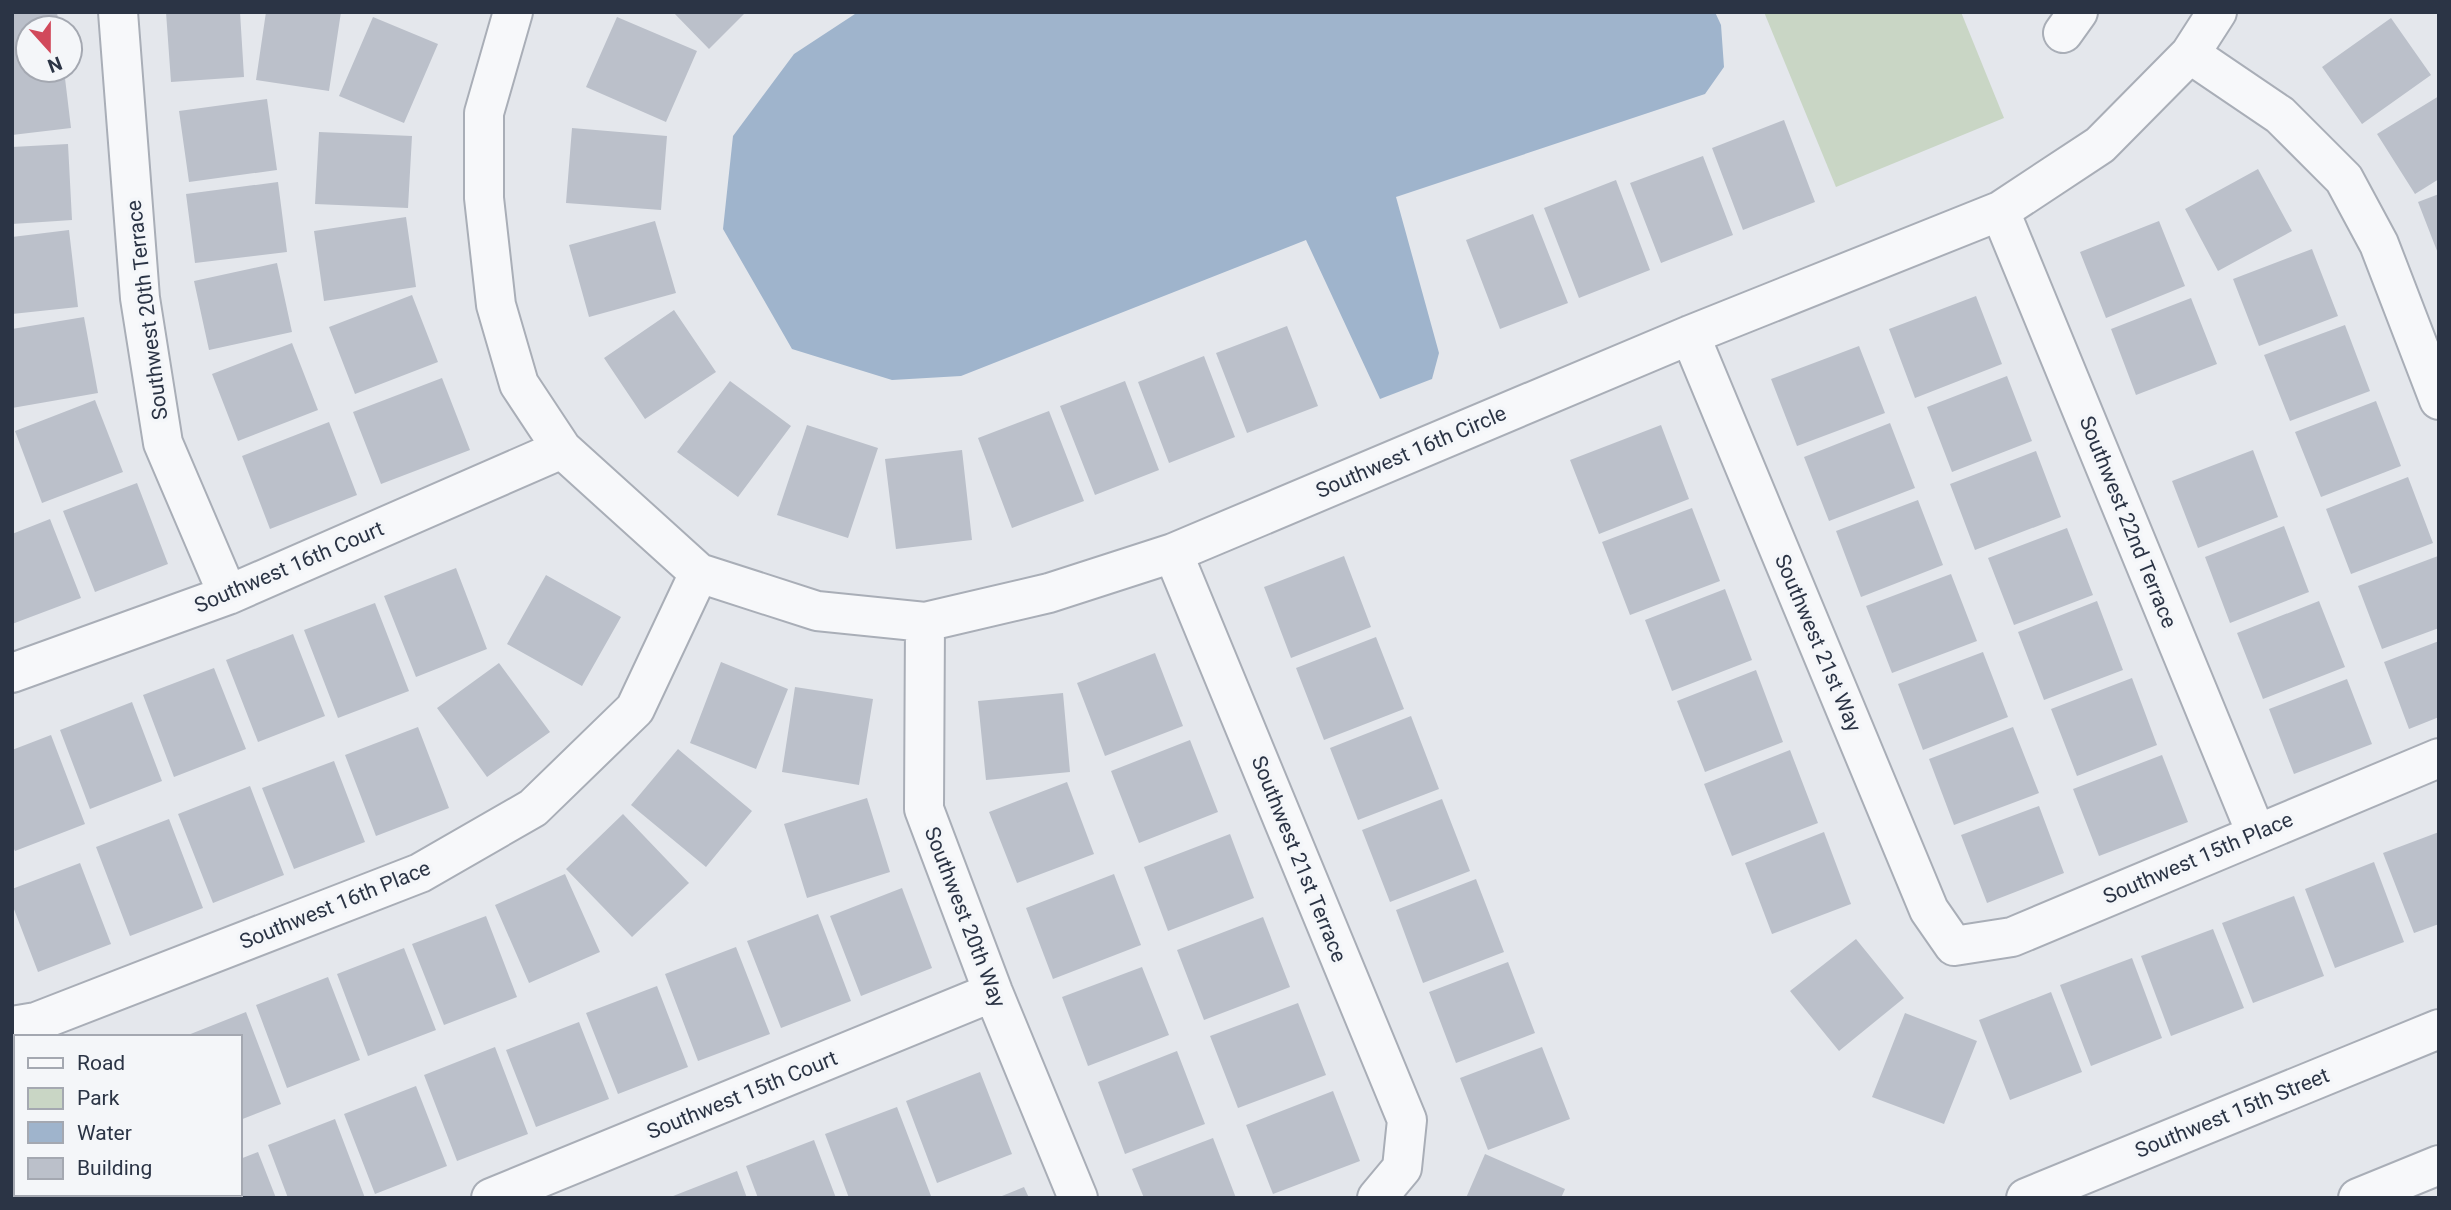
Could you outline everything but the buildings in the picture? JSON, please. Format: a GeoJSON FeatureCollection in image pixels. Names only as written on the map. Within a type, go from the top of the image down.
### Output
{"type":"FeatureCollection","features":[{"type":"Feature","properties":{"kind":"street","name":"Southwest 20th Terrace"},"geometry":{"type":"LineString","coordinates":[[118,12],[141,298],[163,443],[228,595]]}},
{"type":"Feature","properties":{"kind":"street","name":"Southwest 16th Circle"},"geometry":{"type":"LineString","coordinates":[[513,12],[484,113],[484,198],[496,305],[519,384],[562,449],[699,573],[817,611],[925,622],[1049,593],[1173,553],[1690,335],[2000,211],[2100,145],[2190,54],[2217,12]]}},
{"type":"Feature","properties":{"kind":"street"},"geometry":{"type":"LineString","coordinates":[[2190,54],[2280,115],[2344,179],[2379,244],[2439,400]]}},
{"type":"Feature","properties":{"kind":"street","name":"Southwest 22nd Terrace"},"geometry":{"type":"LineString","coordinates":[[2000,211],[2256,833]]}},
{"type":"Feature","properties":{"kind":"street","name":"Southwest 21st Way"},"geometry":{"type":"LineString","coordinates":[[1690,335],[1929,910],[1954,946]]}},
{"type":"Feature","properties":{"kind":"street","name":"Southwest 16th Court"},"geometry":{"type":"LineString","coordinates":[[12,673],[228,595],[562,449]]}},
{"type":"Feature","properties":{"kind":"street","name":"Southwest 21st Terrace"},"geometry":{"type":"LineString","coordinates":[[1173,553],[1407,1120],[1402,1168],[1377,1198]]}},
{"type":"Feature","properties":{"kind":"street","name":"Southwest 16th Place"},"geometry":{"type":"LineString","coordinates":[[12,1027],[36,1022],[420,873],[533,808],[635,709],[699,573]]}},
{"type":"Feature","properties":{"kind":"street","name":"Southwest 20th Way"},"geometry":{"type":"LineString","coordinates":[[925,622],[924,809],[993,992],[1078,1198]]}},
{"type":"Feature","properties":{"kind":"street","name":"Southwest 15th Place"},"geometry":{"type":"LineString","coordinates":[[1954,946],[2012,937],[2439,758]]}},
{"type":"Feature","properties":{"kind":"street","name":"Southwest 15th Court"},"geometry":{"type":"LineString","coordinates":[[492,1198],[993,992]]}},
{"type":"Feature","properties":{"kind":"street","name":"Southwest 15th Street"},"geometry":{"type":"LineString","coordinates":[[2026,1198],[2439,1029]]}},
{"type":"Feature","properties":{"kind":"street"},"geometry":{"type":"LineString","coordinates":[[2358,1198],[2439,1165]]}},
{"type":"Feature","properties":{"kind":"green space"},"geometry":{"type":"Polygon","coordinates":[[[1764,12],[1961,12],[2004,118],[1836,187],[1764,12]]]}},
{"type":"Feature","properties":{"kind":"water"},"geometry":{"type":"Polygon","coordinates":[[[858,12],[1715,12],[1721,25],[1724,67],[1705,94],[1396,197],[1439,353],[1432,379],[1380,399],[1306,240],[961,376],[892,380],[792,349],[723,229],[733,136],[794,54],[858,12]]]}}]}
